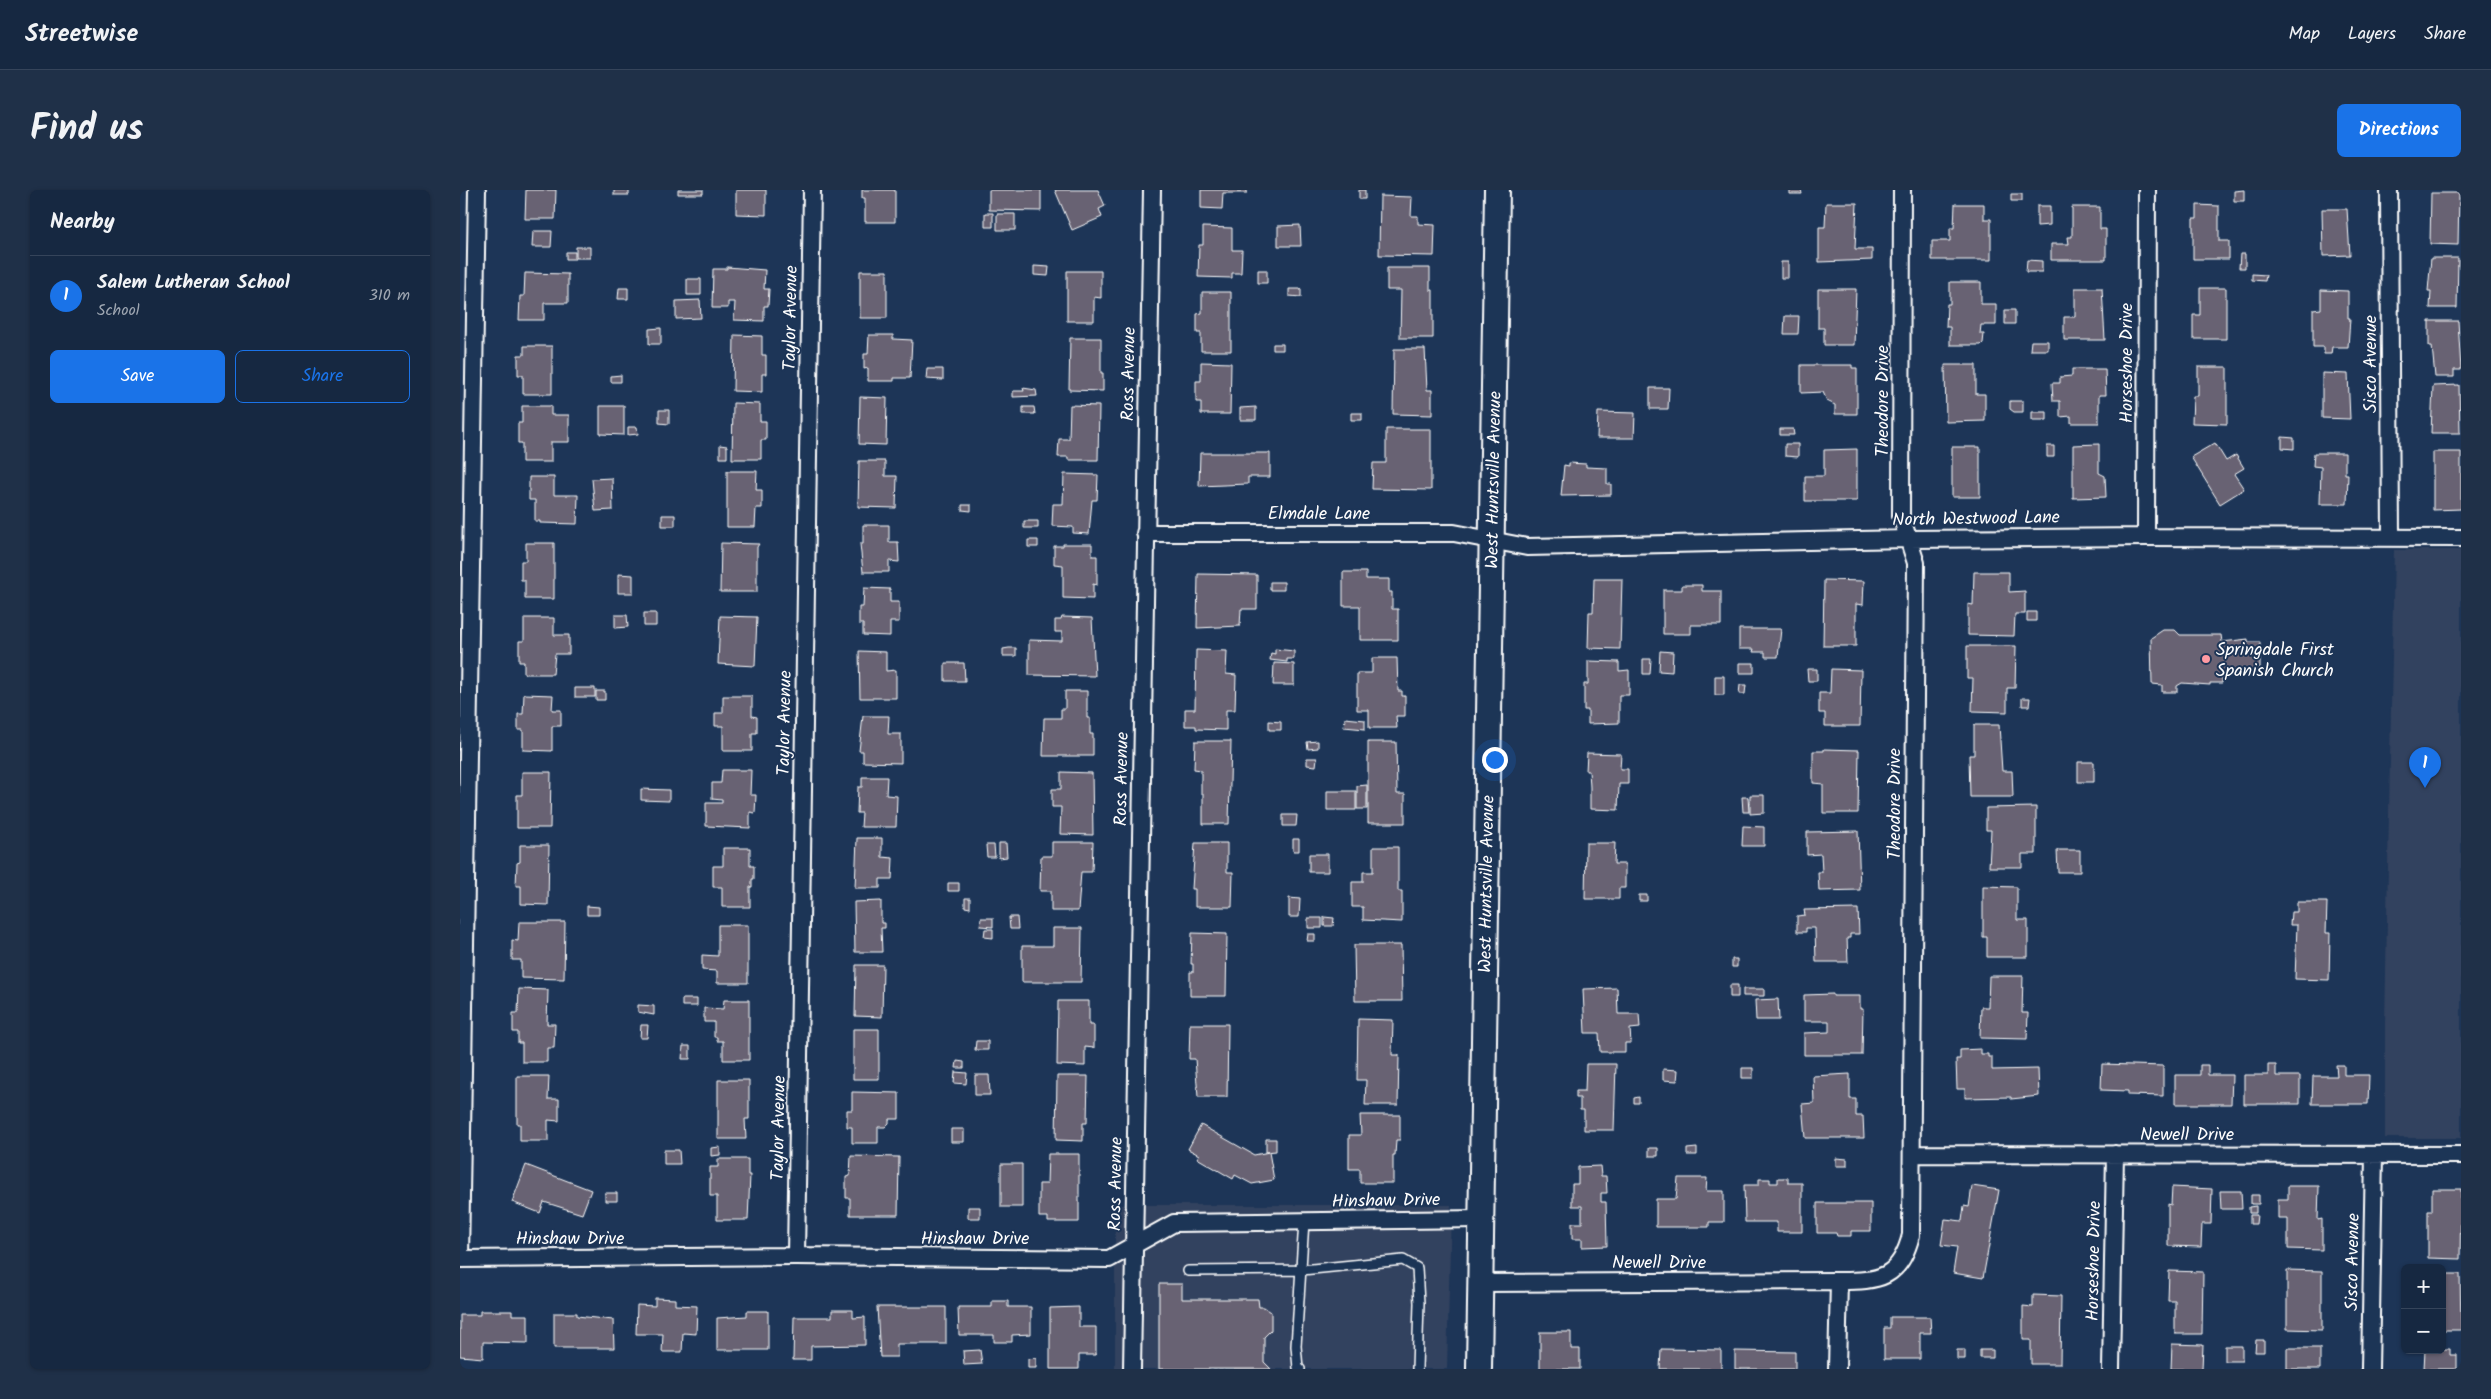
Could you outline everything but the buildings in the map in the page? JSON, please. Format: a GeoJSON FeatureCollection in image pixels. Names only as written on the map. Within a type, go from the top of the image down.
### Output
{"type":"FeatureCollection","features":[{"type":"Feature","properties":{"kind":"main road","name":"West Huntsville Avenue"},"geometry":{"type":"LineString","coordinates":[[1479,1369],[1497,190]]}},
{"type":"Feature","properties":{"kind":"street"},"geometry":{"type":"LineString","coordinates":[[460,1259],[467,430],[477,190]]}},
{"type":"Feature","properties":{"kind":"street","name":"Taylor Avenue"},"geometry":{"type":"LineString","coordinates":[[796,1256],[812,190]]}},
{"type":"Feature","properties":{"kind":"street","name":"Ross Avenue"},"geometry":{"type":"LineString","coordinates":[[1132,1369],[1152,190]]}},
{"type":"Feature","properties":{"kind":"street","name":"Theodore Drive"},"geometry":{"type":"LineString","coordinates":[[1839,1281],[1868,1281],[1886,1276],[1900,1265],[1911,1235],[1916,563],[1902,516],[1902,190]]}},
{"type":"Feature","properties":{"kind":"street","name":"Horseshoe Drive"},"geometry":{"type":"LineString","coordinates":[[2146,536],[2147,190]]}},
{"type":"Feature","properties":{"kind":"street","name":"Sisco Avenue"},"geometry":{"type":"LineString","coordinates":[[2389,190],[2391,538]]}},
{"type":"Feature","properties":{"kind":"street","name":"Elmdale Lane"},"geometry":{"type":"LineString","coordinates":[[1145,533],[1454,533],[1492,540]]}},
{"type":"Feature","properties":{"kind":"street","name":"North Westwood Lane"},"geometry":{"type":"LineString","coordinates":[[1492,540],[1527,546],[1908,538],[2146,536],[2461,538]]}},
{"type":"Feature","properties":{"kind":"street","name":"Newell Drive"},"geometry":{"type":"LineString","coordinates":[[1912,1154],[2461,1155]]}},
{"type":"Feature","properties":{"kind":"street","name":"Horseshoe Drive"},"geometry":{"type":"LineString","coordinates":[[2111,1369],[2115,1154]]}},
{"type":"Feature","properties":{"kind":"street","name":"Sisco Avenue"},"geometry":{"type":"LineString","coordinates":[[2370,1369],[2374,1155]]}},
{"type":"Feature","properties":{"kind":"street","name":"Hinshaw Drive"},"geometry":{"type":"LineString","coordinates":[[460,1259],[796,1256],[1109,1258],[1174,1223],[1481,1219]]}},
{"type":"Feature","properties":{"kind":"street"},"geometry":{"type":"LineString","coordinates":[[1837,1369],[1839,1281]]}},
{"type":"Feature","properties":{"kind":"street","name":"Newell Drive"},"geometry":{"type":"LineString","coordinates":[[1480,1282],[1839,1281]]}},
{"type":"Feature","properties":{"kind":"lane"},"geometry":{"type":"LineString","coordinates":[[1300,1369],[1298,1368],[1296,1346],[1304,1221]]}},
{"type":"Feature","properties":{"kind":"lane"},"geometry":{"type":"LineString","coordinates":[[1188,1271],[1302,1270],[1403,1260],[1417,1268],[1420,1303],[1416,1369]]}},
{"type":"Feature","properties":{"kind":"shaded area"},"geometry":{"type":"Polygon","coordinates":[[[2394,550],[2461,550],[2461,1138],[2385,1138],[2385,1025],[2394,550]]]}},
{"type":"Feature","properties":{"kind":"shaded area"},"geometry":{"type":"Polygon","coordinates":[[[1115,1205],[1451,1205],[1447,1369],[1115,1369],[1115,1205]]]}},
{"type":"Feature","properties":{"kind":"place","name":"Springdale First Spanish Church"},"geometry":{"type":"Point","coordinates":[2206,659]}},
{"type":"Feature","properties":{"kind":"place","name":"Salem Lutheran School"},"geometry":{"type":"Point","coordinates":[2425,788]}}]}
